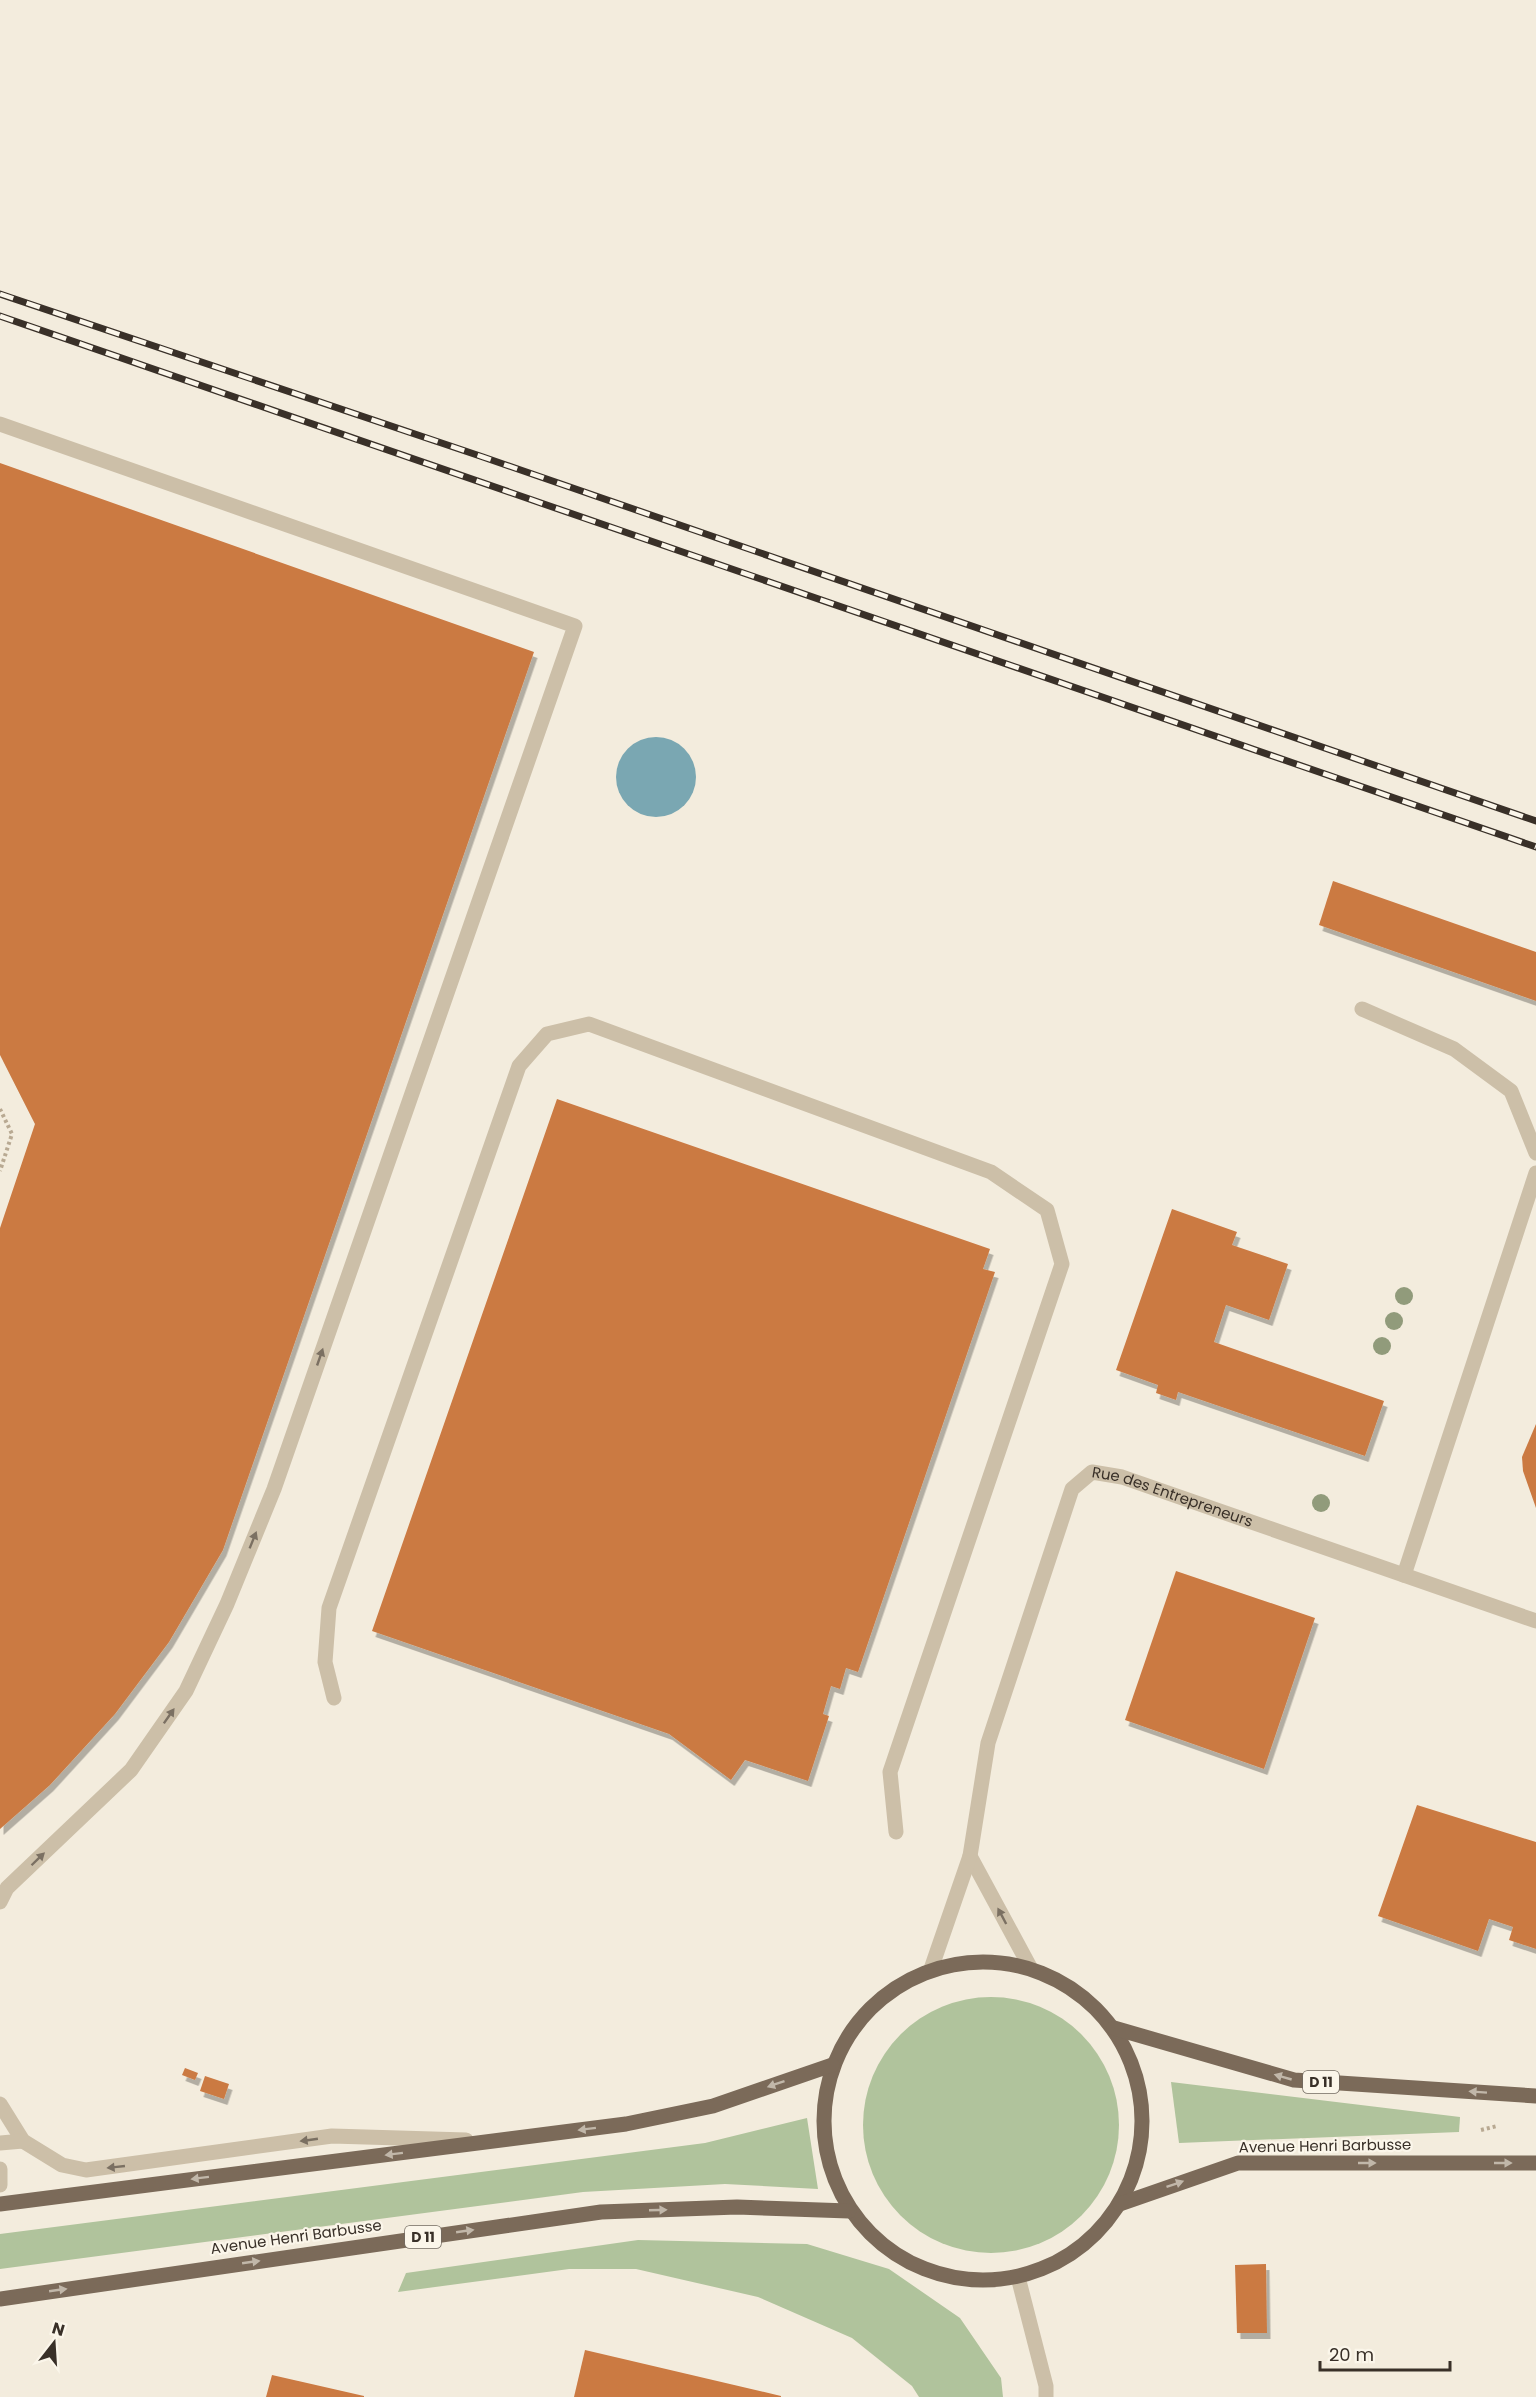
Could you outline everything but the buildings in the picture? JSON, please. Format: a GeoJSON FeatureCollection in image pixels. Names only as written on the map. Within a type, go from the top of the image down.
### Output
{"type":"FeatureCollection","features":[{"type":"Feature","properties":{"kind":"main road"},"geometry":{"type":"LineString","coordinates":[[980,1960],[1030,1967],[1077,1991],[1114,2028],[1134,2069],[1143,2115],[1138,2161],[1120,2204],[1093,2237],[1058,2262],[1018,2277],[968,2280],[920,2268],[878,2242],[849,2211],[827,2160],[822,2112],[832,2065],[854,2023],[889,1990],[931,1969],[980,1960]]}},
{"type":"Feature","properties":{"kind":"main road","name":"D 11"},"geometry":{"type":"LineString","coordinates":[[1114,2028],[1294,2080],[1536,2096]]}},
{"type":"Feature","properties":{"kind":"main road"},"geometry":{"type":"LineString","coordinates":[[0,2204],[626,2124],[713,2106],[832,2065]]}},
{"type":"Feature","properties":{"kind":"main road","name":"Avenue Henri Barbusse"},"geometry":{"type":"LineString","coordinates":[[1120,2204],[1238,2163],[1536,2163]]}},
{"type":"Feature","properties":{"kind":"main road","name":"Avenue Henri Barbusse"},"geometry":{"type":"LineString","coordinates":[[0,2299],[601,2212],[737,2207],[849,2211]]}},
{"type":"Feature","properties":{"kind":"street"},"geometry":{"type":"LineString","coordinates":[[0,424],[575,627],[274,1489],[227,1604],[186,1691],[131,1770],[7,1888],[0,1902]]}},
{"type":"Feature","properties":{"kind":"street"},"geometry":{"type":"LineString","coordinates":[[1362,1009],[1454,1049],[1511,1091],[1536,1153]]}},
{"type":"Feature","properties":{"kind":"street"},"geometry":{"type":"LineString","coordinates":[[334,1698],[325,1662],[329,1608],[519,1066],[548,1034],[589,1023],[991,1172],[1047,1210],[1062,1264],[890,1772],[896,1832]]}},
{"type":"Feature","properties":{"kind":"street"},"geometry":{"type":"LineString","coordinates":[[1404,1575],[1536,1173]]}},
{"type":"Feature","properties":{"kind":"street","name":"Rue des Entrepreneurs"},"geometry":{"type":"LineString","coordinates":[[931,1969],[970,1856],[988,1743],[1072,1489],[1092,1472],[1122,1477],[1536,1621]]}},
{"type":"Feature","properties":{"kind":"street"},"geometry":{"type":"LineString","coordinates":[[970,1856],[1030,1967]]}},
{"type":"Feature","properties":{"kind":"street"},"geometry":{"type":"LineString","coordinates":[[0,2104],[23,2141],[62,2165],[86,2170],[332,2136],[493,2141]]}},
{"type":"Feature","properties":{"kind":"street"},"geometry":{"type":"LineString","coordinates":[[0,2143],[23,2141]]}},
{"type":"Feature","properties":{"kind":"street"},"geometry":{"type":"LineString","coordinates":[[0,2169],[0,2185]]}},
{"type":"Feature","properties":{"kind":"street"},"geometry":{"type":"LineString","coordinates":[[1018,2277],[1046,2385],[1046,2397]]}},
{"type":"Feature","properties":{"kind":"path"},"geometry":{"type":"LineString","coordinates":[[0,1109],[12,1134],[0,1171]]}},
{"type":"Feature","properties":{"kind":"path"},"geometry":{"type":"LineString","coordinates":[[1475,2132],[1498,2125]]}},
{"type":"Feature","properties":{"kind":"green space"},"geometry":{"type":"Polygon","coordinates":[[[991,1997],[1016,1999],[1040,2007],[1062,2019],[1082,2034],[1097,2054],[1109,2076],[1117,2100],[1119,2125],[1117,2150],[1109,2174],[1097,2196],[1082,2216],[1062,2231],[1040,2243],[1016,2251],[991,2253],[966,2251],[942,2243],[920,2231],[900,2216],[885,2196],[873,2174],[865,2150],[863,2125],[865,2100],[873,2076],[885,2054],[900,2034],[920,2019],[942,2007],[966,1999],[991,1997]]]}},
{"type":"Feature","properties":{"kind":"green space"},"geometry":{"type":"Polygon","coordinates":[[[1171,2082],[1460,2117],[1459,2132],[1179,2143],[1171,2082]]]}},
{"type":"Feature","properties":{"kind":"green space"},"geometry":{"type":"Polygon","coordinates":[[[807,2118],[818,2189],[725,2184],[583,2192],[0,2269],[0,2234],[705,2143],[807,2118]]]}},
{"type":"Feature","properties":{"kind":"green space"},"geometry":{"type":"Polygon","coordinates":[[[638,2240],[807,2244],[889,2269],[960,2318],[1001,2378],[1003,2397],[919,2397],[912,2386],[852,2338],[758,2297],[636,2269],[569,2269],[398,2292],[406,2273],[638,2240]]]}},
{"type":"Feature","properties":{"kind":"water"},"geometry":{"type":"Polygon","coordinates":[[[656,737],[671,740],[684,749],[693,762],[696,777],[693,792],[684,805],[671,814],[656,817],[641,814],[628,805],[619,792],[616,777],[619,762],[628,749],[641,740],[656,737]]]}},
{"type":"Feature","properties":{"kind":"railway"},"geometry":{"type":"LineString","coordinates":[[0,294],[483,457],[1536,821]]}},
{"type":"Feature","properties":{"kind":"railway"},"geometry":{"type":"LineString","coordinates":[[0,316],[1536,847]]}}]}
